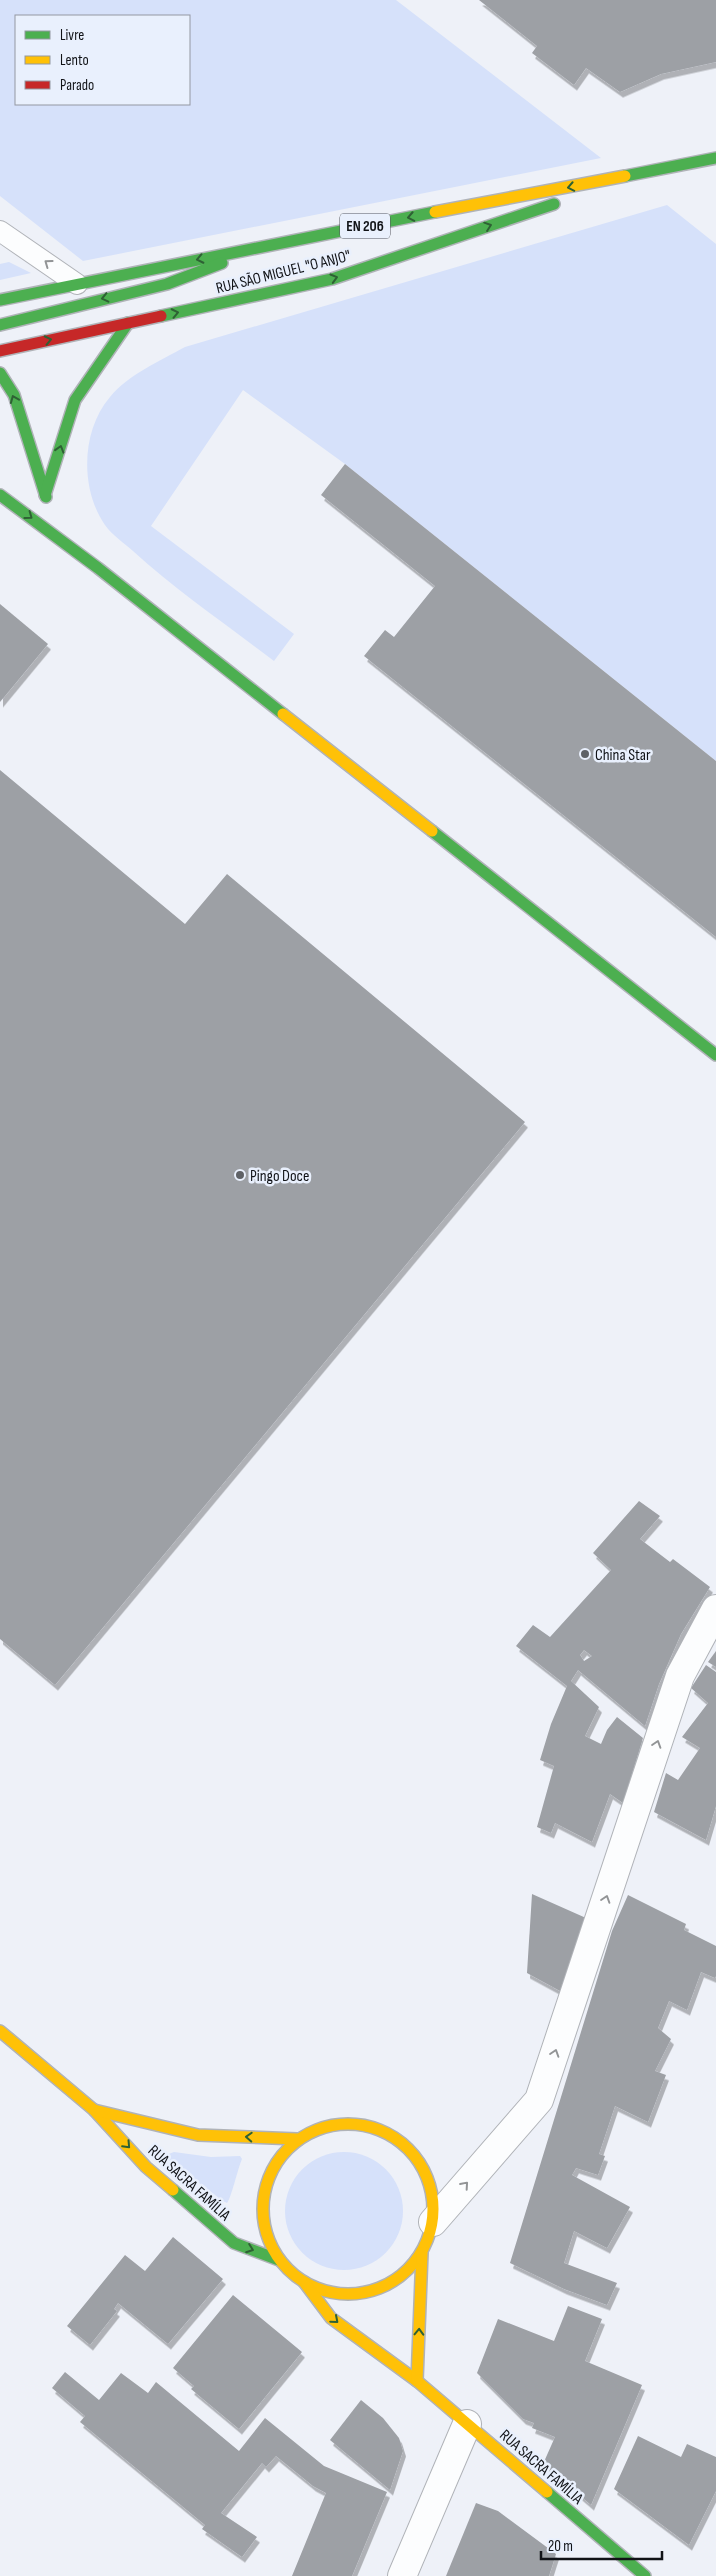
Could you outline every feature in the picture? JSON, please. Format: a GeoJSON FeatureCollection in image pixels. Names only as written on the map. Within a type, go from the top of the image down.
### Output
{"type":"FeatureCollection","features":[{"type":"Feature","properties":{"kind":"street","name":"RUA SÃO MIGUEL \"O ANJO\""},"geometry":{"type":"LineString","coordinates":[[0,300],[268,245],[716,158]]}},
{"type":"Feature","properties":{"kind":"street","name":"RUA SÃO MIGUEL \"O ANJO\""},"geometry":{"type":"LineString","coordinates":[[0,351],[332,279],[653,171]]}},
{"type":"Feature","properties":{"kind":"street","name":"RUA SÃO MIGUEL \"O ANJO\""},"geometry":{"type":"LineString","coordinates":[[0,324],[167,284],[268,245]]}},
{"type":"Feature","properties":{"kind":"street"},"geometry":{"type":"LineString","coordinates":[[45,495],[75,400],[128,323]]}},
{"type":"Feature","properties":{"kind":"street"},"geometry":{"type":"LineString","coordinates":[[0,373],[14,395],[58,537]]}},
{"type":"Feature","properties":{"kind":"street"},"geometry":{"type":"LineString","coordinates":[[0,495],[58,537],[716,1055]]}},
{"type":"Feature","properties":{"kind":"street"},"geometry":{"type":"LineString","coordinates":[[433,2222],[539,2100],[680,1676],[716,1609]]}},
{"type":"Feature","properties":{"kind":"street","name":"RUA SACRA FAMÍLIA"},"geometry":{"type":"LineString","coordinates":[[0,2031],[94,2110],[146,2167],[234,2243],[279,2260]]}},
{"type":"Feature","properties":{"kind":"street","name":"RUA SACRA FAMÍLIA"},"geometry":{"type":"LineString","coordinates":[[94,2110],[198,2135],[297,2139]]}},
{"type":"Feature","properties":{"kind":"street"},"geometry":{"type":"LineString","coordinates":[[352,2123],[380,2129],[405,2144],[423,2166],[433,2193],[433,2222],[430,2238],[422,2253],[405,2274],[382,2288],[356,2294],[329,2292],[304,2282],[279,2260],[267,2235],[262,2209],[266,2182],[278,2158],[297,2139],[323,2127],[352,2123]]}},
{"type":"Feature","properties":{"kind":"street"},"geometry":{"type":"LineString","coordinates":[[417,2381],[422,2253]]}},
{"type":"Feature","properties":{"kind":"street","name":"RUA SACRA FAMÍLIA"},"geometry":{"type":"LineString","coordinates":[[304,2282],[331,2318],[417,2381],[645,2576]]}},
{"type":"Feature","properties":{"kind":"street"},"geometry":{"type":"LineString","coordinates":[[402,2576],[468,2424]]}},
{"type":"Feature","properties":{"kind":"lane"},"geometry":{"type":"LineString","coordinates":[[0,231],[10,245],[77,284]]}},
{"type":"Feature","properties":{"kind":"shaded area"},"geometry":{"type":"Polygon","coordinates":[[[0,0],[396,0],[601,158],[83,261],[0,196],[0,0]]]}},
{"type":"Feature","properties":{"kind":"shaded area"},"geometry":{"type":"Polygon","coordinates":[[[667,205],[716,244],[716,761],[345,464],[243,390],[151,526],[294,634],[274,661],[150,566],[111,532],[97,511],[91,495],[87,460],[93,426],[100,411],[110,397],[126,381],[165,357],[185,347],[667,205]]]}},
{"type":"Feature","properties":{"kind":"shaded area"},"geometry":{"type":"Polygon","coordinates":[[[9,262],[31,273],[0,280],[0,264],[9,262]]]}},
{"type":"Feature","properties":{"kind":"shaded area"},"geometry":{"type":"Polygon","coordinates":[[[174,2152],[211,2157],[240,2156],[242,2159],[227,2203],[167,2159],[166,2155],[174,2152]]]}},
{"type":"Feature","properties":{"kind":"shaded area"},"geometry":{"type":"Polygon","coordinates":[[[344,2152],[367,2156],[386,2169],[399,2188],[403,2211],[399,2234],[386,2253],[367,2266],[344,2270],[321,2266],[302,2253],[289,2234],[285,2211],[289,2188],[302,2169],[321,2156],[344,2152]]]}},
{"type":"Feature","properties":{"kind":"building"},"geometry":{"type":"Polygon","coordinates":[[[479,0],[716,0],[716,62],[661,74],[620,92],[586,68],[574,85],[532,53],[537,46],[479,0]]]}},
{"type":"Feature","properties":{"kind":"building"},"geometry":{"type":"Polygon","coordinates":[[[345,464],[716,761],[716,937],[364,656],[385,630],[394,637],[435,586],[321,495],[345,464]]]}},
{"type":"Feature","properties":{"kind":"building"},"geometry":{"type":"Polygon","coordinates":[[[0,604],[48,644],[0,702],[0,604]]]}},
{"type":"Feature","properties":{"kind":"building","name":"Pingo Doce"},"geometry":{"type":"Polygon","coordinates":[[[0,770],[185,924],[227,874],[525,1122],[55,1685],[0,1639],[0,770]]]}},
{"type":"Feature","properties":{"kind":"building"},"geometry":{"type":"Polygon","coordinates":[[[639,1501],[660,1516],[640,1539],[670,1562],[673,1559],[710,1587],[681,1634],[659,1684],[645,1726],[578,1670],[571,1681],[599,1707],[585,1736],[601,1744],[607,1730],[617,1717],[643,1738],[623,1803],[610,1794],[592,1842],[555,1823],[551,1833],[537,1827],[554,1766],[540,1760],[551,1724],[567,1686],[516,1646],[533,1625],[550,1637],[611,1570],[593,1553],[639,1501]],[[584,1650],[580,1655],[584,1661],[592,1656],[584,1650]]]}},
{"type":"Feature","properties":{"kind":"building"},"geometry":{"type":"Polygon","coordinates":[[[716,1651],[716,1667],[708,1662],[716,1651]]]}},
{"type":"Feature","properties":{"kind":"building"},"geometry":{"type":"Polygon","coordinates":[[[706,1665],[716,1672],[716,1806],[706,1840],[654,1812],[666,1773],[678,1780],[700,1748],[682,1737],[708,1703],[691,1688],[706,1665]]]}},
{"type":"Feature","properties":{"kind":"building"},"geometry":{"type":"Polygon","coordinates":[[[532,1894],[586,1918],[562,1992],[527,1973],[532,1894]]]}},
{"type":"Feature","properties":{"kind":"building"},"geometry":{"type":"Polygon","coordinates":[[[628,1895],[686,1924],[684,1930],[716,1946],[716,1976],[715,1978],[701,1972],[687,2010],[669,2001],[658,2028],[671,2039],[655,2071],[666,2075],[648,2122],[615,2106],[599,2154],[605,2156],[598,2175],[576,2168],[572,2175],[630,2207],[607,2248],[574,2231],[564,2263],[617,2283],[607,2305],[564,2289],[510,2263],[612,1931],[628,1895]]]}},
{"type":"Feature","properties":{"kind":"building"},"geometry":{"type":"Polygon","coordinates":[[[173,2237],[223,2279],[168,2344],[118,2303],[114,2309],[117,2311],[90,2345],[67,2326],[125,2255],[145,2271],[173,2237]]]}},
{"type":"Feature","properties":{"kind":"building"},"geometry":{"type":"Polygon","coordinates":[[[233,2295],[302,2352],[239,2429],[191,2389],[194,2386],[173,2368],[233,2295]]]}},
{"type":"Feature","properties":{"kind":"building"},"geometry":{"type":"Polygon","coordinates":[[[568,2306],[602,2319],[585,2361],[642,2385],[591,2505],[543,2464],[555,2437],[532,2428],[534,2423],[523,2419],[477,2373],[498,2319],[554,2341],[568,2306]]]}},
{"type":"Feature","properties":{"kind":"building"},"geometry":{"type":"Polygon","coordinates":[[[65,2372],[99,2400],[121,2373],[148,2393],[156,2382],[239,2451],[265,2418],[324,2466],[387,2492],[352,2576],[292,2576],[326,2493],[313,2486],[276,2456],[266,2467],[262,2463],[221,2513],[257,2537],[242,2557],[202,2529],[205,2525],[80,2422],[85,2416],[52,2388],[65,2372]]]}},
{"type":"Feature","properties":{"kind":"building"},"geometry":{"type":"Polygon","coordinates":[[[361,2400],[383,2418],[399,2438],[403,2451],[390,2490],[330,2440],[361,2400]]]}},
{"type":"Feature","properties":{"kind":"building"},"geometry":{"type":"Polygon","coordinates":[[[638,2436],[681,2457],[687,2444],[716,2457],[716,2491],[689,2545],[614,2489],[638,2436]]]}},
{"type":"Feature","properties":{"kind":"building"},"geometry":{"type":"Polygon","coordinates":[[[476,2503],[498,2511],[556,2554],[549,2576],[446,2576],[476,2503]]]}},
{"type":"Feature","properties":{"kind":"traffic: fast"},"geometry":{"type":"LineString","coordinates":[[625,176],[716,158]]}},
{"type":"Feature","properties":{"kind":"traffic: fast"},"geometry":{"type":"LineString","coordinates":[[161,316],[332,279],[554,204]]}},
{"type":"Feature","properties":{"kind":"traffic: fast"},"geometry":{"type":"LineString","coordinates":[[0,300],[435,212]]}},
{"type":"Feature","properties":{"kind":"traffic: fast"},"geometry":{"type":"LineString","coordinates":[[0,325],[167,284],[222,263]]}},
{"type":"Feature","properties":{"kind":"traffic: fast"},"geometry":{"type":"LineString","coordinates":[[45,495],[75,400],[128,323]]}},
{"type":"Feature","properties":{"kind":"traffic: fast"},"geometry":{"type":"LineString","coordinates":[[0,373],[14,395],[46,497]]}},
{"type":"Feature","properties":{"kind":"traffic: fast"},"geometry":{"type":"LineString","coordinates":[[0,495],[98,568],[283,714]]}},
{"type":"Feature","properties":{"kind":"traffic: fast"},"geometry":{"type":"LineString","coordinates":[[432,831],[716,1055]]}},
{"type":"Feature","properties":{"kind":"traffic: fast"},"geometry":{"type":"LineString","coordinates":[[173,2190],[234,2243],[279,2260]]}},
{"type":"Feature","properties":{"kind":"traffic: fast"},"geometry":{"type":"LineString","coordinates":[[547,2492],[645,2576]]}},
{"type":"Feature","properties":{"kind":"traffic: slow"},"geometry":{"type":"LineString","coordinates":[[435,212],[625,176]]}},
{"type":"Feature","properties":{"kind":"traffic: slow"},"geometry":{"type":"LineString","coordinates":[[283,714],[432,831]]}},
{"type":"Feature","properties":{"kind":"traffic: slow"},"geometry":{"type":"LineString","coordinates":[[0,2031],[94,2110],[146,2167],[173,2190]]}},
{"type":"Feature","properties":{"kind":"traffic: slow"},"geometry":{"type":"LineString","coordinates":[[94,2110],[198,2135],[297,2139]]}},
{"type":"Feature","properties":{"kind":"traffic: slow"},"geometry":{"type":"LineString","coordinates":[[356,2124],[381,2130],[402,2143],[414,2155],[430,2184],[433,2209],[432,2226],[427,2242],[414,2263],[402,2275],[373,2291],[340,2294],[315,2288],[294,2275],[282,2263],[266,2234],[263,2201],[269,2176],[282,2155],[294,2143],[323,2127],[356,2124]]}},
{"type":"Feature","properties":{"kind":"traffic: slow"},"geometry":{"type":"LineString","coordinates":[[417,2381],[422,2253]]}},
{"type":"Feature","properties":{"kind":"traffic: slow"},"geometry":{"type":"LineString","coordinates":[[304,2282],[331,2318],[417,2381],[547,2492]]}},
{"type":"Feature","properties":{"kind":"traffic: jam"},"geometry":{"type":"LineString","coordinates":[[0,351],[161,316]]}},
{"type":"Feature","properties":{"kind":"place","name":"China Star"},"geometry":{"type":"Point","coordinates":[585,754]}},
{"type":"Feature","properties":{"kind":"place","name":"Pingo Doce"},"geometry":{"type":"Point","coordinates":[240,1175]}}]}
